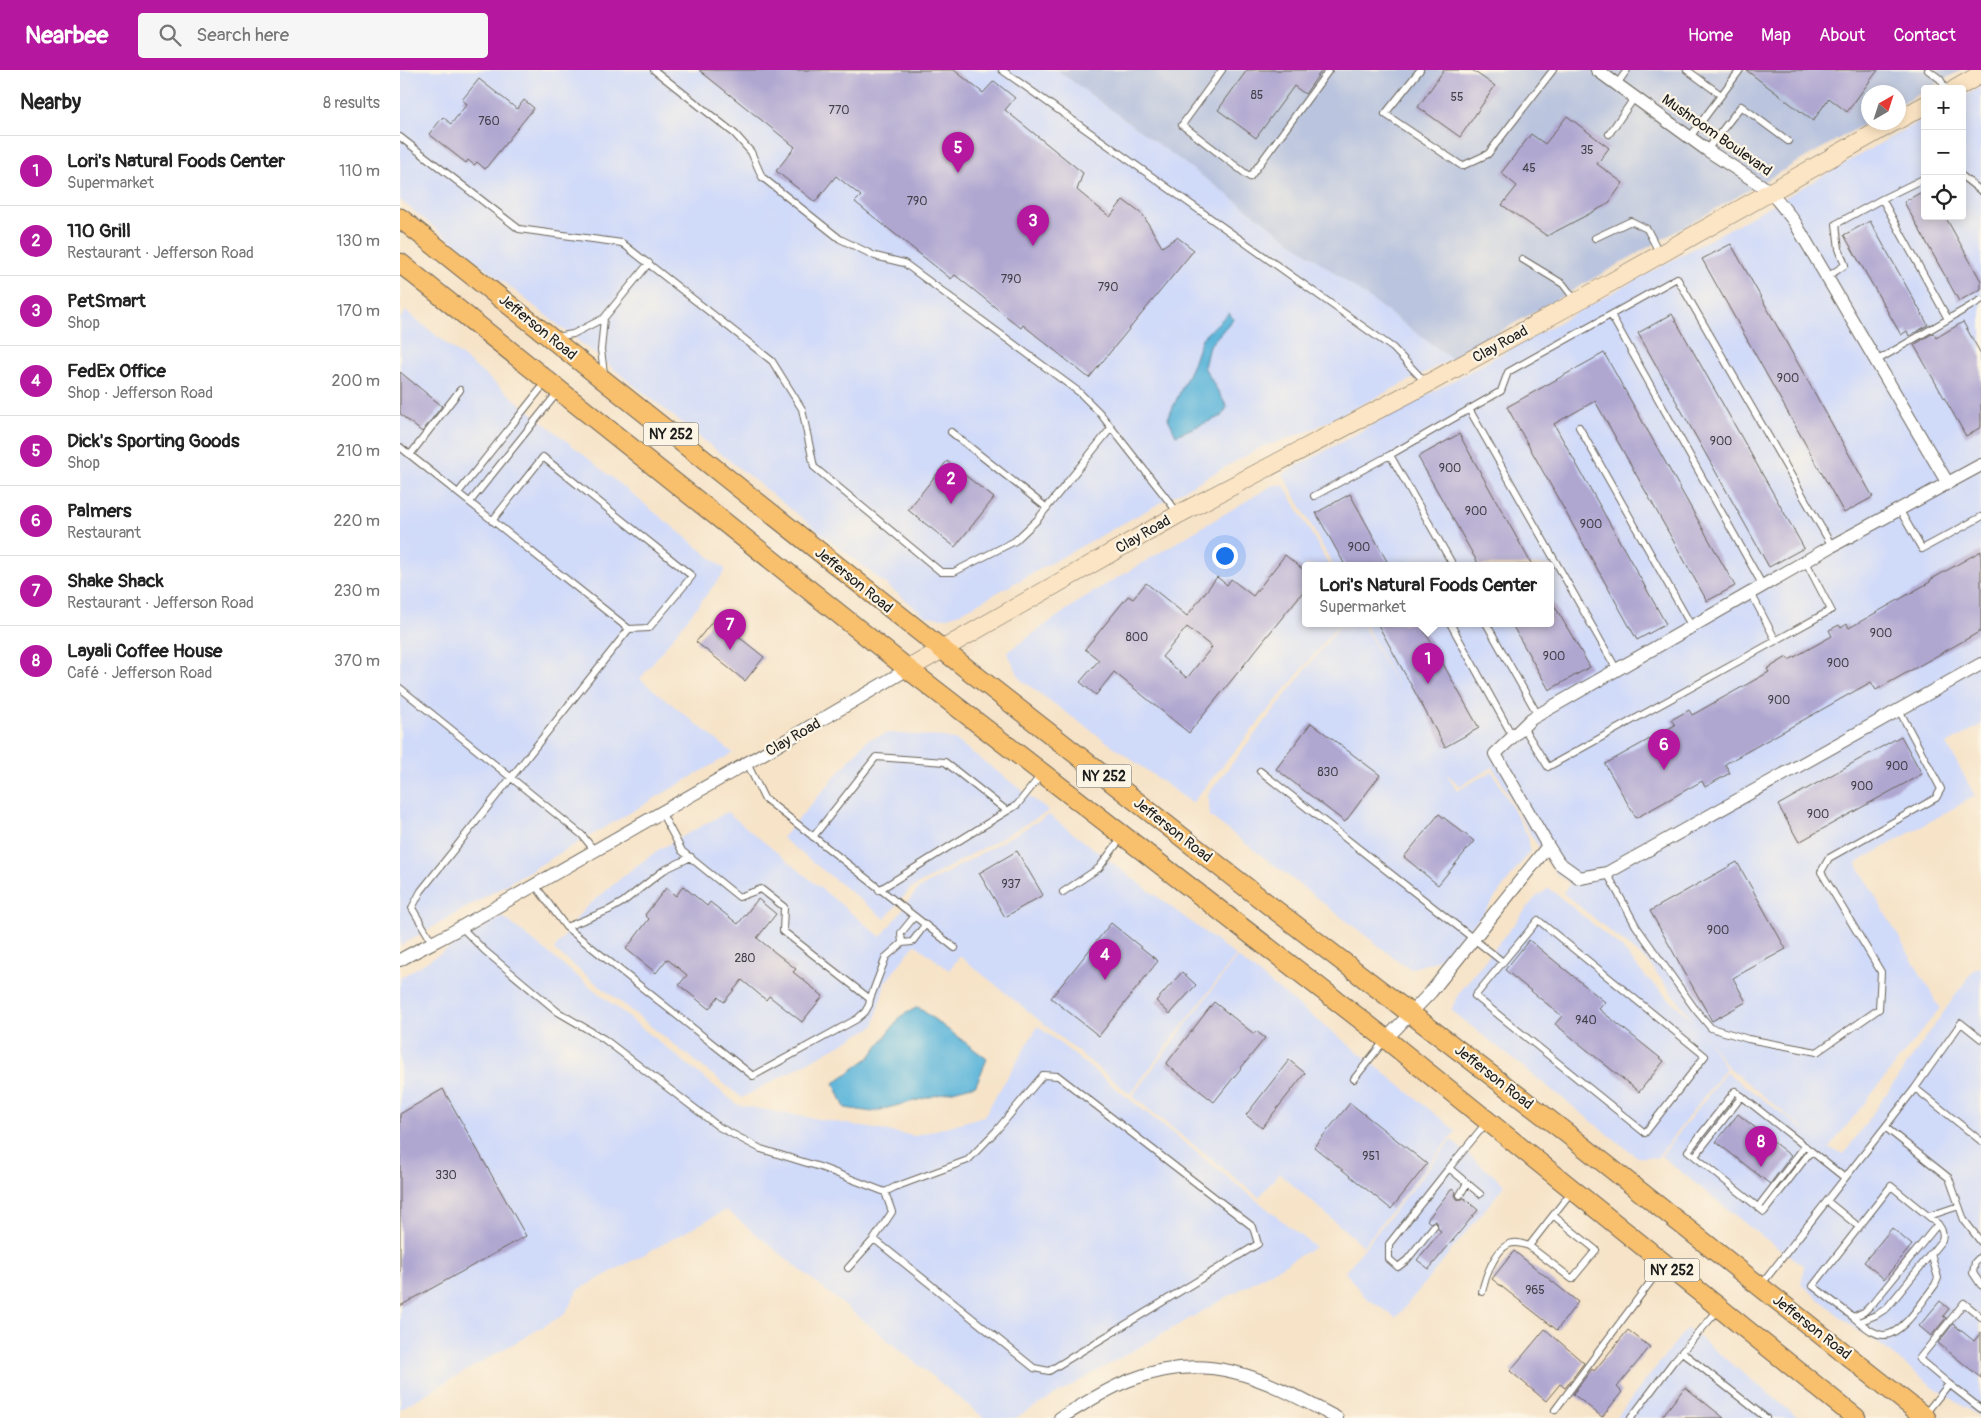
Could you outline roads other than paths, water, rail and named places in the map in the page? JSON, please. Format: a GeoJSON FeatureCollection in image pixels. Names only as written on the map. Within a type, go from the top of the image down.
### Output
{"type":"FeatureCollection","features":[{"type":"Feature","properties":{"kind":"main road","name":"Jefferson Road"},"geometry":{"type":"LineString","coordinates":[[400,218],[943,650],[1568,1134],[1925,1417]]}},
{"type":"Feature","properties":{"kind":"main road","name":"NY 252"},"geometry":{"type":"LineString","coordinates":[[400,262],[908,669],[1386,1039],[1856,1418]]}},
{"type":"Feature","properties":{"kind":"street","name":"Mushroom Boulevard"},"geometry":{"type":"LineString","coordinates":[[1597,70],[1708,150],[1770,191],[1794,220],[1947,482]]}},
{"type":"Feature","properties":{"kind":"street"},"geometry":{"type":"LineString","coordinates":[[1962,85],[1981,74]]}},
{"type":"Feature","properties":{"kind":"street"},"geometry":{"type":"LineString","coordinates":[[1906,116],[1921,107]]}},
{"type":"Feature","properties":{"kind":"street","name":"Clay Road"},"geometry":{"type":"LineString","coordinates":[[400,960],[747,764],[908,669],[1179,514],[1427,384],[1661,255],[1880,130]]}},
{"type":"Feature","properties":{"kind":"street"},"geometry":{"type":"LineString","coordinates":[[1981,465],[1832,546],[1538,715],[1522,727],[1495,754],[1559,863],[1580,878],[1607,873],[1981,664]]}},
{"type":"Feature","properties":{"kind":"street"},"geometry":{"type":"LineString","coordinates":[[1386,1039],[1431,992],[1548,846]]}},
{"type":"Feature","properties":{"kind":"street"},"geometry":{"type":"LineString","coordinates":[[1060,1418],[1130,1380],[1160,1371],[1191,1367],[1220,1369],[1250,1376],[1278,1387],[1337,1418]]}},
{"type":"Feature","properties":{"kind":"lane"},"geometry":{"type":"LineString","coordinates":[[654,70],[735,134],[751,152],[762,177],[840,239],[875,256],[904,263],[1079,392],[1098,412],[1179,514]]}},
{"type":"Feature","properties":{"kind":"lane"},"geometry":{"type":"LineString","coordinates":[[1002,70],[1393,348],[1427,384]]}},
{"type":"Feature","properties":{"kind":"lane"},"geometry":{"type":"LineString","coordinates":[[1222,70],[1182,125],[1250,177],[1329,70]]}},
{"type":"Feature","properties":{"kind":"lane"},"geometry":{"type":"LineString","coordinates":[[1420,70],[1385,114],[1462,166],[1488,154],[1553,70]]}},
{"type":"Feature","properties":{"kind":"lane"},"geometry":{"type":"LineString","coordinates":[[1617,84],[1627,70]]}},
{"type":"Feature","properties":{"kind":"lane"},"geometry":{"type":"LineString","coordinates":[[1687,70],[1721,95]]}},
{"type":"Feature","properties":{"kind":"lane"},"geometry":{"type":"LineString","coordinates":[[1690,137],[1740,70]]}},
{"type":"Feature","properties":{"kind":"lane"},"geometry":{"type":"LineString","coordinates":[[1928,70],[1940,79],[1944,85]]}},
{"type":"Feature","properties":{"kind":"lane"},"geometry":{"type":"LineString","coordinates":[[1609,134],[1635,97]]}},
{"type":"Feature","properties":{"kind":"lane"},"geometry":{"type":"LineString","coordinates":[[1708,150],[1741,106],[1788,141]]}},
{"type":"Feature","properties":{"kind":"lane"},"geometry":{"type":"LineString","coordinates":[[400,137],[519,229],[622,243],[772,361],[802,409],[814,467],[942,572],[954,572],[1015,541],[1047,508],[1111,428]]}},
{"type":"Feature","properties":{"kind":"lane"},"geometry":{"type":"LineString","coordinates":[[1966,179],[1981,191]]}},
{"type":"Feature","properties":{"kind":"lane"},"geometry":{"type":"LineString","coordinates":[[1827,277],[1846,265],[1840,249],[1836,224],[1921,180]]}},
{"type":"Feature","properties":{"kind":"lane"},"geometry":{"type":"LineString","coordinates":[[1882,199],[1948,319]]}},
{"type":"Feature","properties":{"kind":"lane"},"geometry":{"type":"LineString","coordinates":[[1594,238],[1631,221],[1647,229],[1661,255]]}},
{"type":"Feature","properties":{"kind":"lane"},"geometry":{"type":"LineString","coordinates":[[1522,259],[1563,284],[1576,302]]}},
{"type":"Feature","properties":{"kind":"lane"},"geometry":{"type":"LineString","coordinates":[[551,338],[573,334],[604,318],[649,264]]}},
{"type":"Feature","properties":{"kind":"lane"},"geometry":{"type":"LineString","coordinates":[[1314,496],[1501,391],[1508,372],[1677,278],[1832,546]]}},
{"type":"Feature","properties":{"kind":"lane"},"geometry":{"type":"LineString","coordinates":[[1876,361],[1981,301]]}},
{"type":"Feature","properties":{"kind":"lane"},"geometry":{"type":"LineString","coordinates":[[1611,315],[1763,586]]}},
{"type":"Feature","properties":{"kind":"lane"},"geometry":{"type":"LineString","coordinates":[[604,318],[601,350],[602,367],[607,382]]}},
{"type":"Feature","properties":{"kind":"lane"},"geometry":{"type":"LineString","coordinates":[[458,493],[553,386]]}},
{"type":"Feature","properties":{"kind":"lane"},"geometry":{"type":"LineString","coordinates":[[470,502],[553,386]]}},
{"type":"Feature","properties":{"kind":"lane"},"geometry":{"type":"LineString","coordinates":[[410,454],[460,390]]}},
{"type":"Feature","properties":{"kind":"lane"},"geometry":{"type":"LineString","coordinates":[[1469,409],[1617,670]]}},
{"type":"Feature","properties":{"kind":"lane"},"geometry":{"type":"LineString","coordinates":[[1579,427],[1692,627]]}},
{"type":"Feature","properties":{"kind":"lane"},"geometry":{"type":"LineString","coordinates":[[950,432],[1047,508]]}},
{"type":"Feature","properties":{"kind":"lane"},"geometry":{"type":"LineString","coordinates":[[400,447],[629,630],[649,628],[692,576],[543,457],[492,520]]}},
{"type":"Feature","properties":{"kind":"lane"},"geometry":{"type":"LineString","coordinates":[[1390,455],[1451,562]]}},
{"type":"Feature","properties":{"kind":"lane"},"geometry":{"type":"LineString","coordinates":[[1898,509],[1922,549],[1981,517]]}},
{"type":"Feature","properties":{"kind":"lane"},"geometry":{"type":"LineString","coordinates":[[1522,727],[1548,767],[1831,610],[1806,562]]}},
{"type":"Feature","properties":{"kind":"lane"},"geometry":{"type":"LineString","coordinates":[[1751,593],[1776,640]]}},
{"type":"Feature","properties":{"kind":"lane"},"geometry":{"type":"LineString","coordinates":[[1452,627],[1512,737]]}},
{"type":"Feature","properties":{"kind":"lane"},"geometry":{"type":"LineString","coordinates":[[1488,627],[1538,715]]}},
{"type":"Feature","properties":{"kind":"lane"},"geometry":{"type":"LineString","coordinates":[[432,942],[412,908],[421,891],[629,630]]}},
{"type":"Feature","properties":{"kind":"lane"},"geometry":{"type":"LineString","coordinates":[[400,688],[582,835],[594,850]]}},
{"type":"Feature","properties":{"kind":"lane"},"geometry":{"type":"LineString","coordinates":[[1607,873],[1636,926],[1695,1009],[1711,1028],[1748,1039],[1817,1052],[1879,1009],[1881,972],[1821,872],[1829,858],[1936,798],[1941,789],[1899,710]]}},
{"type":"Feature","properties":{"kind":"lane"},"geometry":{"type":"LineString","coordinates":[[812,837],[876,757],[945,762],[1007,812]]}},
{"type":"Feature","properties":{"kind":"lane"},"geometry":{"type":"LineString","coordinates":[[747,764],[764,798],[955,948]]}},
{"type":"Feature","properties":{"kind":"lane"},"geometry":{"type":"LineString","coordinates":[[1260,770],[1503,962]]}},
{"type":"Feature","properties":{"kind":"lane"},"geometry":{"type":"LineString","coordinates":[[879,890],[1017,805],[1043,773]]}},
{"type":"Feature","properties":{"kind":"lane"},"geometry":{"type":"LineString","coordinates":[[661,812],[682,851],[739,898],[761,889],[784,907],[783,931],[870,999]]}},
{"type":"Feature","properties":{"kind":"lane"},"geometry":{"type":"LineString","coordinates":[[1063,892],[1099,868],[1123,836]]}},
{"type":"Feature","properties":{"kind":"lane"},"geometry":{"type":"LineString","coordinates":[[566,927],[623,902],[664,870],[691,858]]}},
{"type":"Feature","properties":{"kind":"lane"},"geometry":{"type":"LineString","coordinates":[[534,884],[566,927],[753,1076],[857,1019],[865,1012],[886,957],[902,943],[912,942],[925,925]]}},
{"type":"Feature","properties":{"kind":"lane"},"geometry":{"type":"LineString","coordinates":[[902,943],[901,933],[914,917]]}},
{"type":"Feature","properties":{"kind":"lane"},"geometry":{"type":"LineString","coordinates":[[1538,920],[1705,1056],[1645,1133],[1475,996],[1503,962],[1538,920]]}},
{"type":"Feature","properties":{"kind":"lane"},"geometry":{"type":"LineString","coordinates":[[461,927],[485,951],[558,1012],[604,1039],[719,1127],[761,1149],[820,1167],[885,1192],[892,1212],[874,1239],[848,1268]]}},
{"type":"Feature","properties":{"kind":"lane"},"geometry":{"type":"LineString","coordinates":[[1760,1286],[1915,1088],[1961,1023],[1981,1039]]}},
{"type":"Feature","properties":{"kind":"lane"},"geometry":{"type":"LineString","coordinates":[[1354,1079],[1386,1039]]}},
{"type":"Feature","properties":{"kind":"lane"},"geometry":{"type":"LineString","coordinates":[[874,1239],[1034,1368],[1049,1371],[1258,1244],[1253,1227],[1058,1076],[1043,1075],[996,1131],[968,1160],[885,1192]]}},
{"type":"Feature","properties":{"kind":"lane"},"geometry":{"type":"LineString","coordinates":[[1915,1088],[1981,1141]]}},
{"type":"Feature","properties":{"kind":"lane"},"geometry":{"type":"LineString","coordinates":[[1808,1149],[1764,1212],[1688,1151],[1736,1091],[1845,1178]]}},
{"type":"Feature","properties":{"kind":"lane"},"geometry":{"type":"LineString","coordinates":[[1434,1226],[1407,1260],[1398,1267],[1389,1259],[1389,1244],[1487,1121]]}},
{"type":"Feature","properties":{"kind":"lane"},"geometry":{"type":"LineString","coordinates":[[1885,1127],[1949,1178],[1964,1220],[1981,1242]]}},
{"type":"Feature","properties":{"kind":"lane"},"geometry":{"type":"LineString","coordinates":[[1449,1168],[1480,1194]]}},
{"type":"Feature","properties":{"kind":"lane"},"geometry":{"type":"LineString","coordinates":[[1460,1195],[1467,1183]]}},
{"type":"Feature","properties":{"kind":"lane"},"geometry":{"type":"LineString","coordinates":[[1856,1320],[1876,1315],[1886,1308],[1931,1254],[1943,1235],[1938,1224],[1930,1216],[1891,1186],[1813,1286],[1856,1320],[1872,1332],[1882,1335],[1890,1334],[1903,1326],[1935,1285],[1938,1278],[1931,1254]]}},
{"type":"Feature","properties":{"kind":"lane"},"geometry":{"type":"LineString","coordinates":[[1529,1246],[1573,1190]]}},
{"type":"Feature","properties":{"kind":"lane"},"geometry":{"type":"LineString","coordinates":[[1827,1201],[1859,1227]]}},
{"type":"Feature","properties":{"kind":"lane"},"geometry":{"type":"LineString","coordinates":[[1930,1216],[1959,1206]]}},
{"type":"Feature","properties":{"kind":"lane"},"geometry":{"type":"LineString","coordinates":[[1482,1292],[1487,1273],[1500,1253],[1508,1244],[1516,1242],[1529,1246],[1572,1280],[1596,1250],[1554,1216]]}},
{"type":"Feature","properties":{"kind":"lane"},"geometry":{"type":"LineString","coordinates":[[1856,1320],[1874,1302],[1938,1224]]}},
{"type":"Feature","properties":{"kind":"lane"},"geometry":{"type":"LineString","coordinates":[[1981,1256],[1975,1262],[1973,1273],[1981,1285]]}},
{"type":"Feature","properties":{"kind":"lane"},"geometry":{"type":"LineString","coordinates":[[1555,1410],[1664,1264]]}},
{"type":"Feature","properties":{"kind":"lane"},"geometry":{"type":"LineString","coordinates":[[1981,1317],[1964,1303],[1918,1359],[1981,1409]]}},
{"type":"Feature","properties":{"kind":"lane"},"geometry":{"type":"LineString","coordinates":[[1631,1418],[1673,1362],[1720,1308]]}},
{"type":"Feature","properties":{"kind":"lane"},"geometry":{"type":"LineString","coordinates":[[1682,1352],[1766,1418]]}},
{"type":"Feature","properties":{"kind":"lane"},"geometry":{"type":"LineString","coordinates":[[1925,1417],[1949,1384]]}},
{"type":"Feature","properties":{"kind":"water"},"geometry":{"type":"Polygon","coordinates":[[[1229,313],[1233,319],[1209,346],[1204,367],[1227,407],[1222,416],[1176,435],[1168,418],[1193,364],[1202,338],[1229,313]]]}},
{"type":"Feature","properties":{"kind":"water"},"geometry":{"type":"Polygon","coordinates":[[[918,1007],[987,1059],[976,1085],[872,1112],[845,1108],[834,1083],[870,1057],[901,1016],[918,1007]]]}},
{"type":"Feature","properties":{"kind":"place","name":"Dick's Sporting Goods"},"geometry":{"type":"Point","coordinates":[958,173]}},
{"type":"Feature","properties":{"kind":"place","name":"PetSmart"},"geometry":{"type":"Point","coordinates":[1033,246]}},
{"type":"Feature","properties":{"kind":"place","name":"110 Grill"},"geometry":{"type":"Point","coordinates":[951,504]}},
{"type":"Feature","properties":{"kind":"place","name":"Shake Shack"},"geometry":{"type":"Point","coordinates":[730,650]}},
{"type":"Feature","properties":{"kind":"place","name":"Lori's Natural Foods Center"},"geometry":{"type":"Point","coordinates":[1428,684]}},
{"type":"Feature","properties":{"kind":"place","name":"Palmers"},"geometry":{"type":"Point","coordinates":[1664,770]}},
{"type":"Feature","properties":{"kind":"place","name":"FedEx Office"},"geometry":{"type":"Point","coordinates":[1105,980]}},
{"type":"Feature","properties":{"kind":"place","name":"Layali Coffee House"},"geometry":{"type":"Point","coordinates":[1761,1167]}}]}
